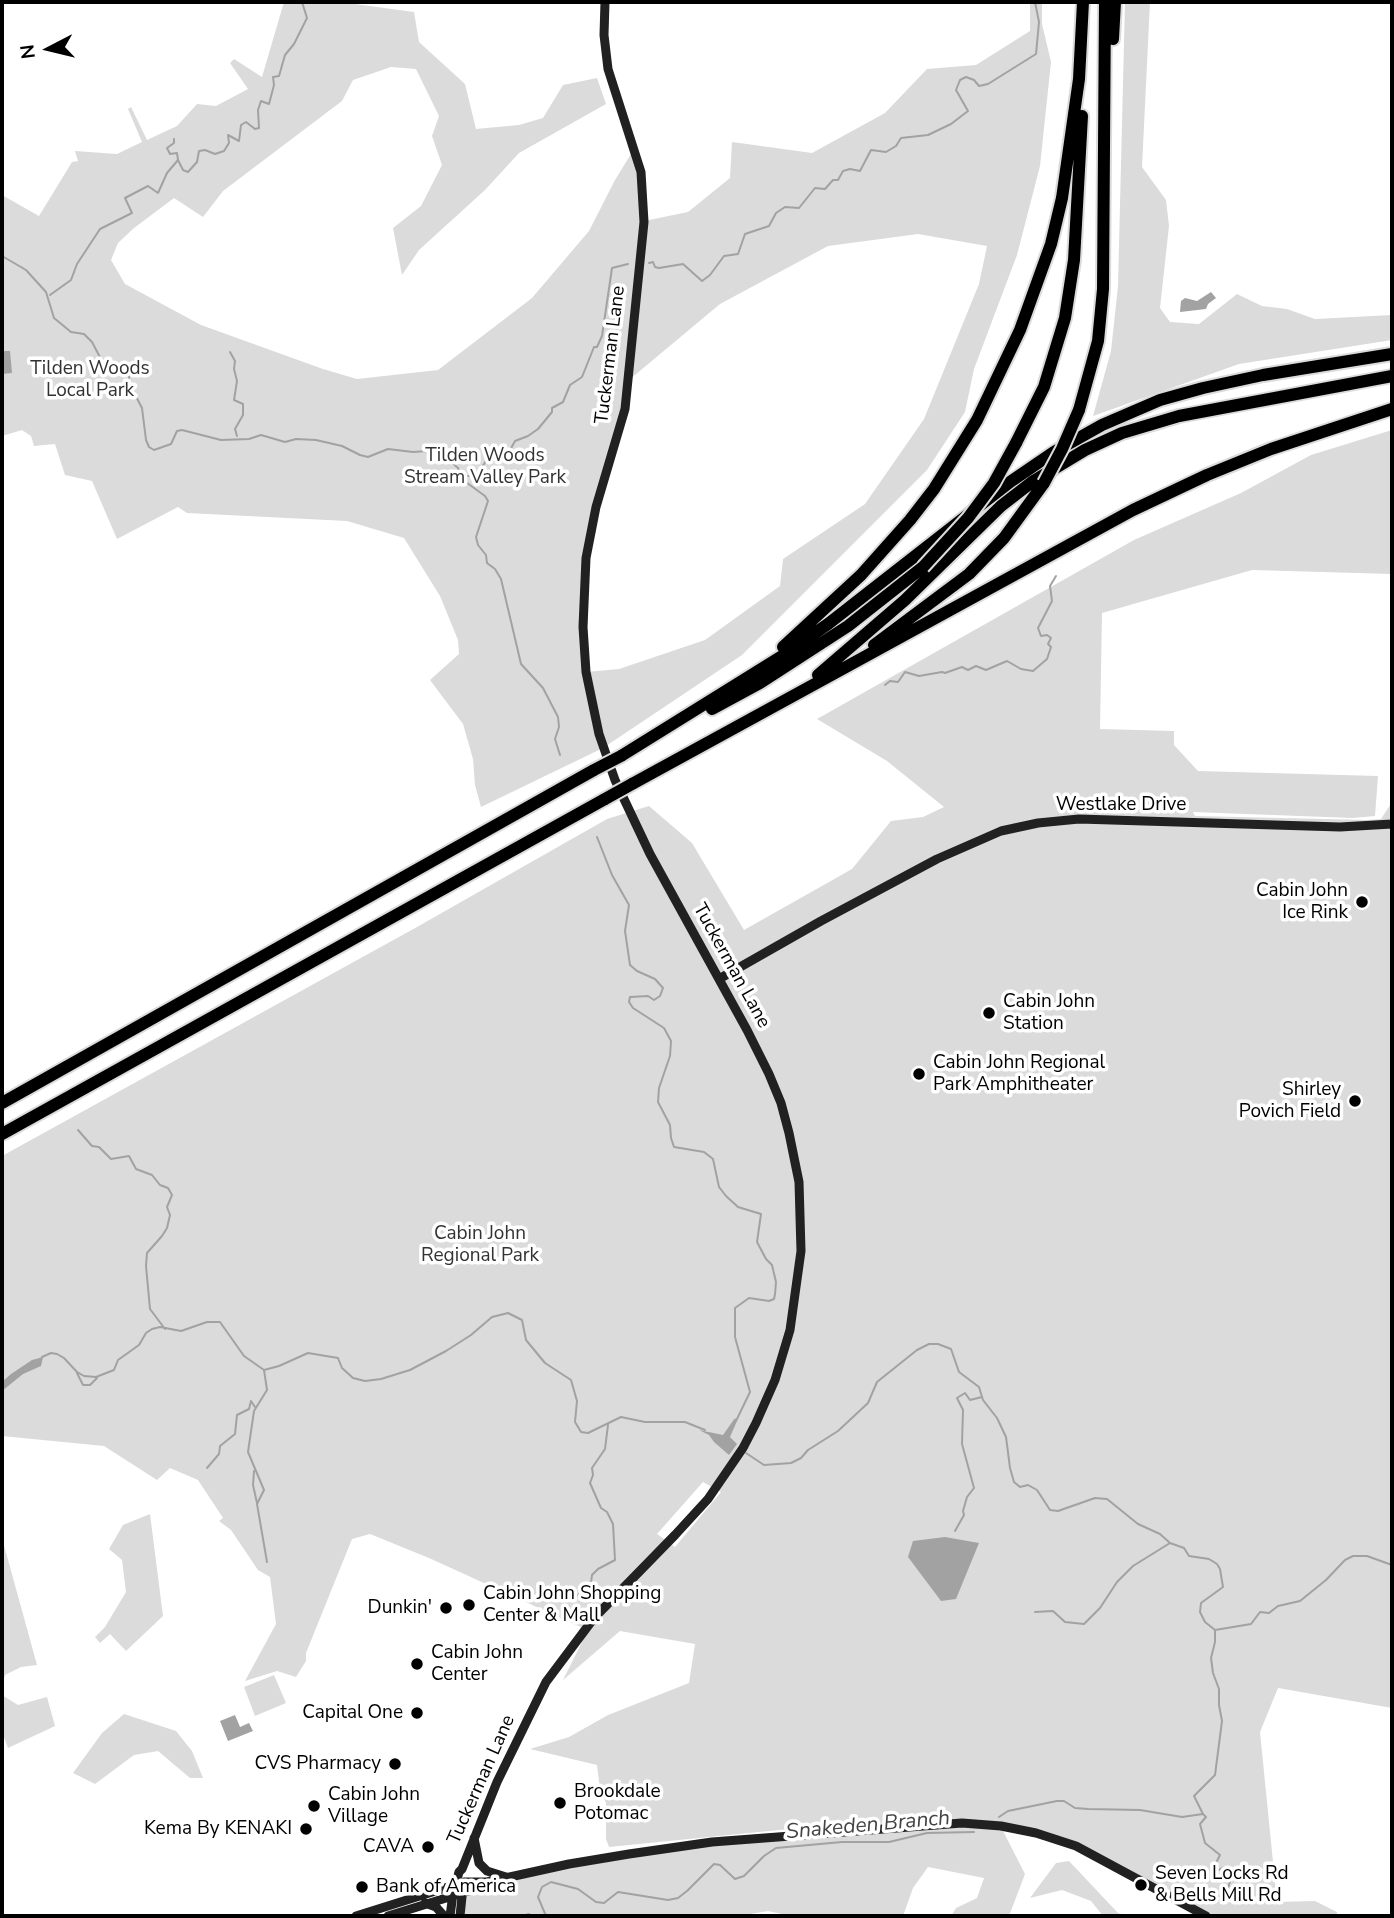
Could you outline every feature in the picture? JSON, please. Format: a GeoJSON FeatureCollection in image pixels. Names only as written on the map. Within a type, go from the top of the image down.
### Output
{"type":"FeatureCollection","features":[{"type":"Feature","properties":{"kind":"highway"},"geometry":{"type":"LineString","coordinates":[[1105,2],[1105,207]]}},
{"type":"Feature","properties":{"kind":"highway"},"geometry":{"type":"LineString","coordinates":[[803,689],[879,641],[969,574],[1004,538],[1044,482],[1062,449],[1079,410],[1093,365],[1102,313],[1115,2]]}},
{"type":"Feature","properties":{"kind":"highway"},"geometry":{"type":"LineString","coordinates":[[2,1103],[594,770],[676,729],[793,662],[876,606],[923,567],[968,518],[994,483],[1034,409],[1053,361],[1070,290],[1079,189],[1083,5]]}},
{"type":"Feature","properties":{"kind":"highway"},"geometry":{"type":"LineString","coordinates":[[734,686],[806,626],[885,549],[934,489],[981,412],[1020,330],[1051,244],[1075,121],[1082,35]]}},
{"type":"Feature","properties":{"kind":"highway"},"geometry":{"type":"LineString","coordinates":[[624,754],[828,624],[1010,482],[1088,433],[1138,408],[1181,394],[1243,379],[1392,354]]}},
{"type":"Feature","properties":{"kind":"highway"},"geometry":{"type":"LineString","coordinates":[[1325,364],[1392,359]]}},
{"type":"Feature","properties":{"kind":"highway"},"geometry":{"type":"LineString","coordinates":[[803,689],[905,600],[985,519],[1017,492],[1102,442],[1140,427],[1194,412],[1392,376]]}},
{"type":"Feature","properties":{"kind":"highway"},"geometry":{"type":"LineString","coordinates":[[1254,401],[1392,382]]}},
{"type":"Feature","properties":{"kind":"highway"},"geometry":{"type":"LineString","coordinates":[[2,1134],[803,689],[1157,498],[1271,449],[1392,410]]}},
{"type":"Feature","properties":{"kind":"main road","name":"Tuckerman Lane"},"geometry":{"type":"LineString","coordinates":[[450,1916],[462,1869],[496,1782],[546,1682],[594,1618],[691,1518],[743,1448],[766,1402],[790,1330],[798,1283],[801,1212],[794,1153],[781,1103],[769,1074],[650,854],[615,780],[599,734],[586,672],[583,608],[586,558],[596,507],[625,409],[643,222],[640,172],[608,69],[604,36],[605,2]]}},
{"type":"Feature","properties":{"kind":"main road","name":"Westlake Drive"},"geometry":{"type":"LineString","coordinates":[[719,979],[937,859],[1001,831],[1038,823],[1079,819],[1340,827],[1392,824]]}},
{"type":"Feature","properties":{"kind":"main road"},"geometry":{"type":"LineString","coordinates":[[356,1916],[458,1888],[581,1862],[712,1842],[962,1822],[1036,1833],[1076,1846],[1206,1916]]}},
{"type":"Feature","properties":{"kind":"main road"},"geometry":{"type":"LineString","coordinates":[[474,1838],[479,1863],[491,1873],[507,1878]]}},
{"type":"Feature","properties":{"kind":"main road","name":"Tuckerman Lane"},"geometry":{"type":"LineString","coordinates":[[458,1888],[460,1916]]}},
{"type":"Feature","properties":{"kind":"main road"},"geometry":{"type":"LineString","coordinates":[[388,1916],[458,1888]]}},
{"type":"Feature","properties":{"kind":"main road"},"geometry":{"type":"LineString","coordinates":[[425,1903],[436,1907],[444,1916]]}},
{"type":"Feature","properties":{"kind":"green space"},"geometry":{"type":"Polygon","coordinates":[[[284,2],[340,2],[414,12],[419,42],[465,84],[476,129],[519,125],[543,118],[563,85],[597,78],[606,104],[519,153],[485,190],[419,250],[402,275],[393,228],[421,206],[442,165],[432,136],[439,116],[416,69],[391,67],[353,80],[342,101],[223,191],[203,217],[174,198],[118,243],[111,260],[125,284],[201,325],[357,379],[438,370],[532,298],[589,231],[634,149],[644,221],[688,212],[730,178],[732,142],[812,153],[885,113],[927,69],[976,65],[1030,31],[1030,2],[1042,2],[1042,24],[1051,62],[1040,166],[1017,255],[974,369],[965,412],[927,470],[742,655],[603,748],[481,807],[475,785],[473,759],[463,724],[430,680],[459,654],[458,640],[440,596],[404,538],[347,521],[187,513],[178,507],[117,539],[92,481],[65,475],[55,444],[34,446],[31,436],[22,430],[2,436],[2,195],[39,216],[72,162],[78,161],[75,151],[117,154],[142,142],[128,109],[131,107],[147,140],[177,126],[197,104],[216,106],[248,89],[230,63],[234,59],[262,77],[284,2]],[[918,234],[828,246],[720,304],[629,380],[590,532],[586,672],[619,669],[705,640],[780,586],[783,559],[865,504],[924,419],[979,284],[987,246],[918,234]]]}},
{"type":"Feature","properties":{"kind":"green space"},"geometry":{"type":"Polygon","coordinates":[[[1125,2],[1150,2],[1142,167],[1166,200],[1169,226],[1160,308],[1170,322],[1199,324],[1237,294],[1262,306],[1287,309],[1315,319],[1392,315],[1392,340],[1239,364],[1093,416],[1111,351],[1118,286],[1125,2]]]}},
{"type":"Feature","properties":{"kind":"green space","name":"Cabin John Regional Park"},"geometry":{"type":"Polygon","coordinates":[[[1392,430],[1392,574],[1252,570],[1102,613],[1100,729],[1174,731],[1174,745],[1198,771],[1378,776],[1375,816],[1353,818],[1193,812],[1195,816],[1368,820],[1381,819],[1392,802],[1392,1708],[1278,1688],[1260,1732],[1277,1902],[1315,1901],[1337,1912],[1337,1916],[1206,1916],[1097,1856],[1001,1827],[1025,1874],[1009,1916],[951,1916],[956,1908],[977,1898],[984,1878],[928,1867],[913,1888],[903,1916],[791,1916],[768,1911],[739,1916],[460,1916],[462,1891],[483,1885],[660,1849],[867,1829],[869,1821],[609,1847],[606,1839],[606,1803],[600,1790],[597,1765],[530,1749],[569,1737],[608,1715],[689,1683],[695,1644],[620,1631],[563,1680],[592,1622],[585,1629],[370,1534],[352,1539],[306,1653],[306,1661],[296,1677],[277,1671],[245,1681],[276,1624],[270,1577],[258,1570],[231,1530],[219,1521],[223,1518],[198,1480],[170,1468],[157,1480],[104,1446],[2,1436],[2,1156],[607,819],[649,806],[692,843],[744,930],[852,869],[891,821],[923,817],[944,807],[887,761],[817,719],[1134,540],[1241,493],[1311,455],[1392,430]],[[703,1482],[657,1534],[675,1547],[721,1492],[703,1482]]]}},
{"type":"Feature","properties":{"kind":"green space"},"geometry":{"type":"Polygon","coordinates":[[[150,1514],[163,1616],[126,1651],[110,1634],[100,1643],[95,1637],[105,1627],[126,1592],[122,1560],[109,1549],[123,1525],[150,1514]]]}},
{"type":"Feature","properties":{"kind":"green space"},"geometry":{"type":"Polygon","coordinates":[[[2,1538],[37,1665],[21,1667],[5,1675],[2,1686],[2,1538]]]}},
{"type":"Feature","properties":{"kind":"green space"},"geometry":{"type":"Polygon","coordinates":[[[274,1675],[286,1703],[255,1716],[244,1687],[274,1675]]]}},
{"type":"Feature","properties":{"kind":"green space"},"geometry":{"type":"Polygon","coordinates":[[[2,1695],[18,1705],[47,1697],[55,1726],[8,1748],[2,1732],[2,1695]]]}},
{"type":"Feature","properties":{"kind":"green space"},"geometry":{"type":"Polygon","coordinates":[[[124,1714],[176,1731],[192,1751],[203,1778],[190,1778],[158,1751],[134,1755],[95,1784],[73,1773],[102,1733],[124,1714]]]}},
{"type":"Feature","properties":{"kind":"green space"},"geometry":{"type":"Polygon","coordinates":[[[1069,1861],[1118,1913],[1129,1916],[1103,1916],[1091,1901],[1062,1890],[1030,1898],[1056,1863],[1069,1861]]]}},
{"type":"Feature","properties":{"kind":"shaded area"},"geometry":{"type":"Polygon","coordinates":[[[1211,292],[1216,298],[1206,309],[1180,312],[1181,301],[1185,298],[1197,301],[1211,292]]]}},
{"type":"Feature","properties":{"kind":"shaded area"},"geometry":{"type":"Polygon","coordinates":[[[2,351],[10,351],[12,373],[2,374],[2,351]]]}},
{"type":"Feature","properties":{"kind":"shaded area"},"geometry":{"type":"Polygon","coordinates":[[[43,1357],[41,1366],[23,1374],[2,1391],[2,1382],[11,1374],[32,1360],[43,1357]]]}},
{"type":"Feature","properties":{"kind":"shaded area"},"geometry":{"type":"Polygon","coordinates":[[[735,1418],[737,1421],[730,1437],[737,1444],[729,1455],[709,1435],[699,1430],[723,1435],[735,1418]]]}},
{"type":"Feature","properties":{"kind":"shaded area"},"geometry":{"type":"Polygon","coordinates":[[[945,1537],[979,1543],[956,1599],[941,1601],[908,1557],[913,1541],[945,1537]]]}},
{"type":"Feature","properties":{"kind":"shaded area"},"geometry":{"type":"Polygon","coordinates":[[[235,1715],[240,1727],[249,1723],[253,1731],[228,1741],[220,1721],[235,1715]]]}},
{"type":"Feature","properties":{"kind":"waterway"},"geometry":{"type":"LineString","coordinates":[[50,295],[71,280],[77,264],[100,229],[132,213],[125,198],[148,186],[158,193],[167,173],[178,160],[183,170],[188,172],[197,162],[199,151],[215,154],[224,151],[229,143],[228,135],[239,141],[241,125],[246,122],[255,129],[259,128],[258,110],[261,101],[269,104],[274,85],[273,77],[279,76],[285,55],[294,44],[307,18],[302,2]]}},
{"type":"Feature","properties":{"kind":"waterway"},"geometry":{"type":"LineString","coordinates":[[649,263],[653,262],[655,267],[659,268],[683,264],[702,281],[724,256],[738,254],[745,234],[769,226],[776,213],[785,207],[799,208],[815,188],[825,189],[833,180],[838,180],[843,171],[860,171],[871,150],[886,152],[896,146],[901,138],[928,135],[951,124],[968,111],[956,90],[960,80],[966,77],[979,86],[988,84],[1036,54],[1039,22],[1035,2]]}},
{"type":"Feature","properties":{"kind":"waterway"},"geometry":{"type":"LineString","coordinates":[[174,139],[174,143],[167,148],[170,154],[177,153],[178,160]]}},
{"type":"Feature","properties":{"kind":"waterway"},"geometry":{"type":"LineString","coordinates":[[2,256],[26,270],[46,292],[54,318],[71,332],[84,334],[92,342],[104,365],[121,363],[129,370],[129,383],[142,408],[146,440],[154,450],[171,444],[177,431],[182,430],[221,440],[249,439],[261,435],[285,442],[296,439],[316,440],[342,446],[368,457],[388,449],[440,452],[458,468],[463,480],[488,501],[476,537],[478,545],[486,555],[487,563],[501,579],[521,664],[543,688],[558,717],[559,727],[555,739],[560,755]]}},
{"type":"Feature","properties":{"kind":"waterway"},"geometry":{"type":"LineString","coordinates":[[464,479],[467,476],[485,479],[482,467],[486,461],[496,461],[497,457],[509,452],[515,441],[538,429],[552,412],[552,408],[563,402],[570,385],[582,377],[594,347],[597,347],[602,336],[612,268],[628,264]]}},
{"type":"Feature","properties":{"kind":"waterway"},"geometry":{"type":"LineString","coordinates":[[230,352],[235,361],[237,381],[234,400],[243,404],[243,415],[235,429],[237,436]]}},
{"type":"Feature","properties":{"kind":"waterway"},"geometry":{"type":"LineString","coordinates":[[885,685],[890,681],[898,682],[905,672],[919,676],[945,673],[962,667],[968,670],[976,666],[986,670],[1007,661],[1021,669],[1033,671],[1047,659],[1051,647],[1048,644],[1051,638],[1047,635],[1041,636],[1038,628],[1052,601],[1050,586],[1056,576]]}},
{"type":"Feature","properties":{"kind":"waterway"},"geometry":{"type":"LineString","coordinates":[[597,837],[612,875],[629,905],[625,931],[630,965],[655,979],[663,988],[660,996],[654,1000],[648,996],[630,997],[629,1002],[633,1008],[664,1028],[671,1041],[670,1056],[659,1088],[658,1102],[670,1125],[674,1147],[704,1152],[713,1159],[719,1187],[726,1196],[738,1207],[761,1214],[757,1242],[772,1265],[776,1282],[775,1294],[774,1299],[769,1301],[749,1298],[735,1308],[735,1337],[750,1392],[736,1421]]}},
{"type":"Feature","properties":{"kind":"waterway"},"geometry":{"type":"LineString","coordinates":[[78,1130],[92,1146],[99,1147],[111,1159],[129,1156],[136,1169],[152,1175],[160,1185],[168,1188],[172,1195],[167,1207],[170,1215],[167,1228],[147,1253],[146,1266],[150,1309],[165,1329]]}},
{"type":"Feature","properties":{"kind":"waterway"},"geometry":{"type":"LineString","coordinates":[[42,1357],[51,1353],[57,1354],[77,1372],[96,1377],[114,1370],[118,1360],[139,1345],[146,1333],[152,1329],[160,1327],[181,1331],[207,1322],[220,1322],[244,1356],[264,1370],[308,1353],[338,1358],[342,1368],[353,1378],[365,1381],[410,1370],[471,1335],[492,1317],[508,1313],[522,1320],[526,1340],[545,1363],[571,1380],[577,1401],[575,1422],[581,1432],[588,1433],[621,1417],[645,1422],[685,1422],[705,1430]]}},
{"type":"Feature","properties":{"kind":"waterway"},"geometry":{"type":"LineString","coordinates":[[746,1453],[764,1465],[791,1463],[801,1458],[808,1450],[838,1431],[868,1403],[877,1382],[917,1350],[929,1344],[938,1344],[951,1349],[959,1372],[979,1387],[983,1400],[997,1418],[1006,1437],[1014,1482],[1020,1487],[1028,1485],[1037,1490],[1050,1510],[1058,1511],[1095,1498],[1107,1499],[1138,1524],[1184,1548],[1189,1556],[1209,1559],[1217,1564],[1223,1587],[1201,1603],[1200,1612],[1205,1622],[1215,1630],[1251,1624],[1260,1612],[1269,1613],[1278,1606],[1300,1601],[1345,1560],[1353,1556],[1367,1556],[1392,1565]]}},
{"type":"Feature","properties":{"kind":"waterway"},"geometry":{"type":"LineString","coordinates":[[264,1370],[267,1390],[254,1411],[248,1452],[264,1490],[257,1504],[267,1562]]}},
{"type":"Feature","properties":{"kind":"waterway"},"geometry":{"type":"LineString","coordinates":[[77,1373],[83,1385],[90,1385],[97,1378]]}},
{"type":"Feature","properties":{"kind":"waterway"},"geometry":{"type":"LineString","coordinates":[[955,1531],[964,1515],[967,1497],[974,1488],[962,1444],[963,1410],[957,1398],[965,1393],[970,1400],[982,1397]]}},
{"type":"Feature","properties":{"kind":"waterway"},"geometry":{"type":"LineString","coordinates":[[207,1468],[219,1454],[220,1446],[235,1434],[237,1415],[249,1409],[251,1401],[255,1407]]}},
{"type":"Feature","properties":{"kind":"waterway"},"geometry":{"type":"LineString","coordinates":[[573,1600],[591,1583],[592,1575],[598,1569],[615,1560],[613,1524],[607,1512],[601,1508],[590,1483],[592,1468],[605,1449],[608,1425]]}},
{"type":"Feature","properties":{"kind":"waterway"},"geometry":{"type":"LineString","coordinates":[[254,1471],[253,1485],[257,1503]]}},
{"type":"Feature","properties":{"kind":"waterway"},"geometry":{"type":"LineString","coordinates":[[1035,1612],[1053,1611],[1065,1622],[1084,1624],[1133,1566],[1170,1543]]}},
{"type":"Feature","properties":{"kind":"waterway","name":"Snakeden Branch"},"geometry":{"type":"LineString","coordinates":[[999,1817],[1008,1811],[1057,1801],[1064,1801],[1075,1808],[1140,1810],[1182,1817],[1203,1814],[1194,1796],[1215,1775],[1222,1721],[1219,1689],[1211,1658],[1215,1630]]}},
{"type":"Feature","properties":{"kind":"waterway"},"geometry":{"type":"LineString","coordinates":[[1204,1815],[1206,1817],[1200,1824],[1205,1843],[1220,1855],[1216,1871],[1225,1867],[1233,1872],[1227,1891],[1217,1898],[1206,1895]]}},
{"type":"Feature","properties":{"kind":"waterway","name":"Snakeden Branch"},"geometry":{"type":"LineString","coordinates":[[546,1916],[538,1897],[542,1887],[551,1882],[578,1889],[596,1902],[604,1903],[618,1892],[668,1900],[678,1898],[687,1891],[714,1864],[720,1865],[735,1879],[744,1876],[776,1848],[842,1842],[889,1842],[927,1833],[974,1832]]}},
{"type":"Feature","properties":{"kind":"waterway","name":"Snakeden Branch"},"geometry":{"type":"LineString","coordinates":[[522,1916],[532,1916]]}},
{"type":"Feature","properties":{"kind":"place","name":"Cabin John Ice Rink"},"geometry":{"type":"Point","coordinates":[1362,902]}},
{"type":"Feature","properties":{"kind":"place","name":"Cabin John Station"},"geometry":{"type":"Point","coordinates":[989,1013]}},
{"type":"Feature","properties":{"kind":"place","name":"Cabin John Regional Park Amphitheater"},"geometry":{"type":"Point","coordinates":[919,1074]}},
{"type":"Feature","properties":{"kind":"place","name":"Shirley Povich Field"},"geometry":{"type":"Point","coordinates":[1355,1101]}},
{"type":"Feature","properties":{"kind":"place","name":"Cabin John Shopping Center & Mall"},"geometry":{"type":"Point","coordinates":[469,1605]}},
{"type":"Feature","properties":{"kind":"place","name":"Dunkin'"},"geometry":{"type":"Point","coordinates":[446,1608]}},
{"type":"Feature","properties":{"kind":"place","name":"Cabin John Center"},"geometry":{"type":"Point","coordinates":[417,1664]}},
{"type":"Feature","properties":{"kind":"place","name":"Capital One"},"geometry":{"type":"Point","coordinates":[417,1713]}},
{"type":"Feature","properties":{"kind":"place","name":"CVS Pharmacy"},"geometry":{"type":"Point","coordinates":[395,1764]}},
{"type":"Feature","properties":{"kind":"place","name":"Brookdale Potomac"},"geometry":{"type":"Point","coordinates":[560,1803]}},
{"type":"Feature","properties":{"kind":"place","name":"Cabin John Village"},"geometry":{"type":"Point","coordinates":[314,1806]}},
{"type":"Feature","properties":{"kind":"place","name":"Kema By KENAKI"},"geometry":{"type":"Point","coordinates":[306,1829]}},
{"type":"Feature","properties":{"kind":"place","name":"CAVA"},"geometry":{"type":"Point","coordinates":[428,1847]}},
{"type":"Feature","properties":{"kind":"place","name":"Seven Locks Rd & Bells Mill Rd"},"geometry":{"type":"Point","coordinates":[1141,1885]}},
{"type":"Feature","properties":{"kind":"place","name":"Bank of America"},"geometry":{"type":"Point","coordinates":[362,1887]}},
{"type":"Feature","properties":{"kind":"park label","name":"Tilden Woods Local Park"},"geometry":{"type":"Point","coordinates":[90,380]}},
{"type":"Feature","properties":{"kind":"park label","name":"Tilden Woods Stream Valley Park"},"geometry":{"type":"Point","coordinates":[485,467]}}]}
